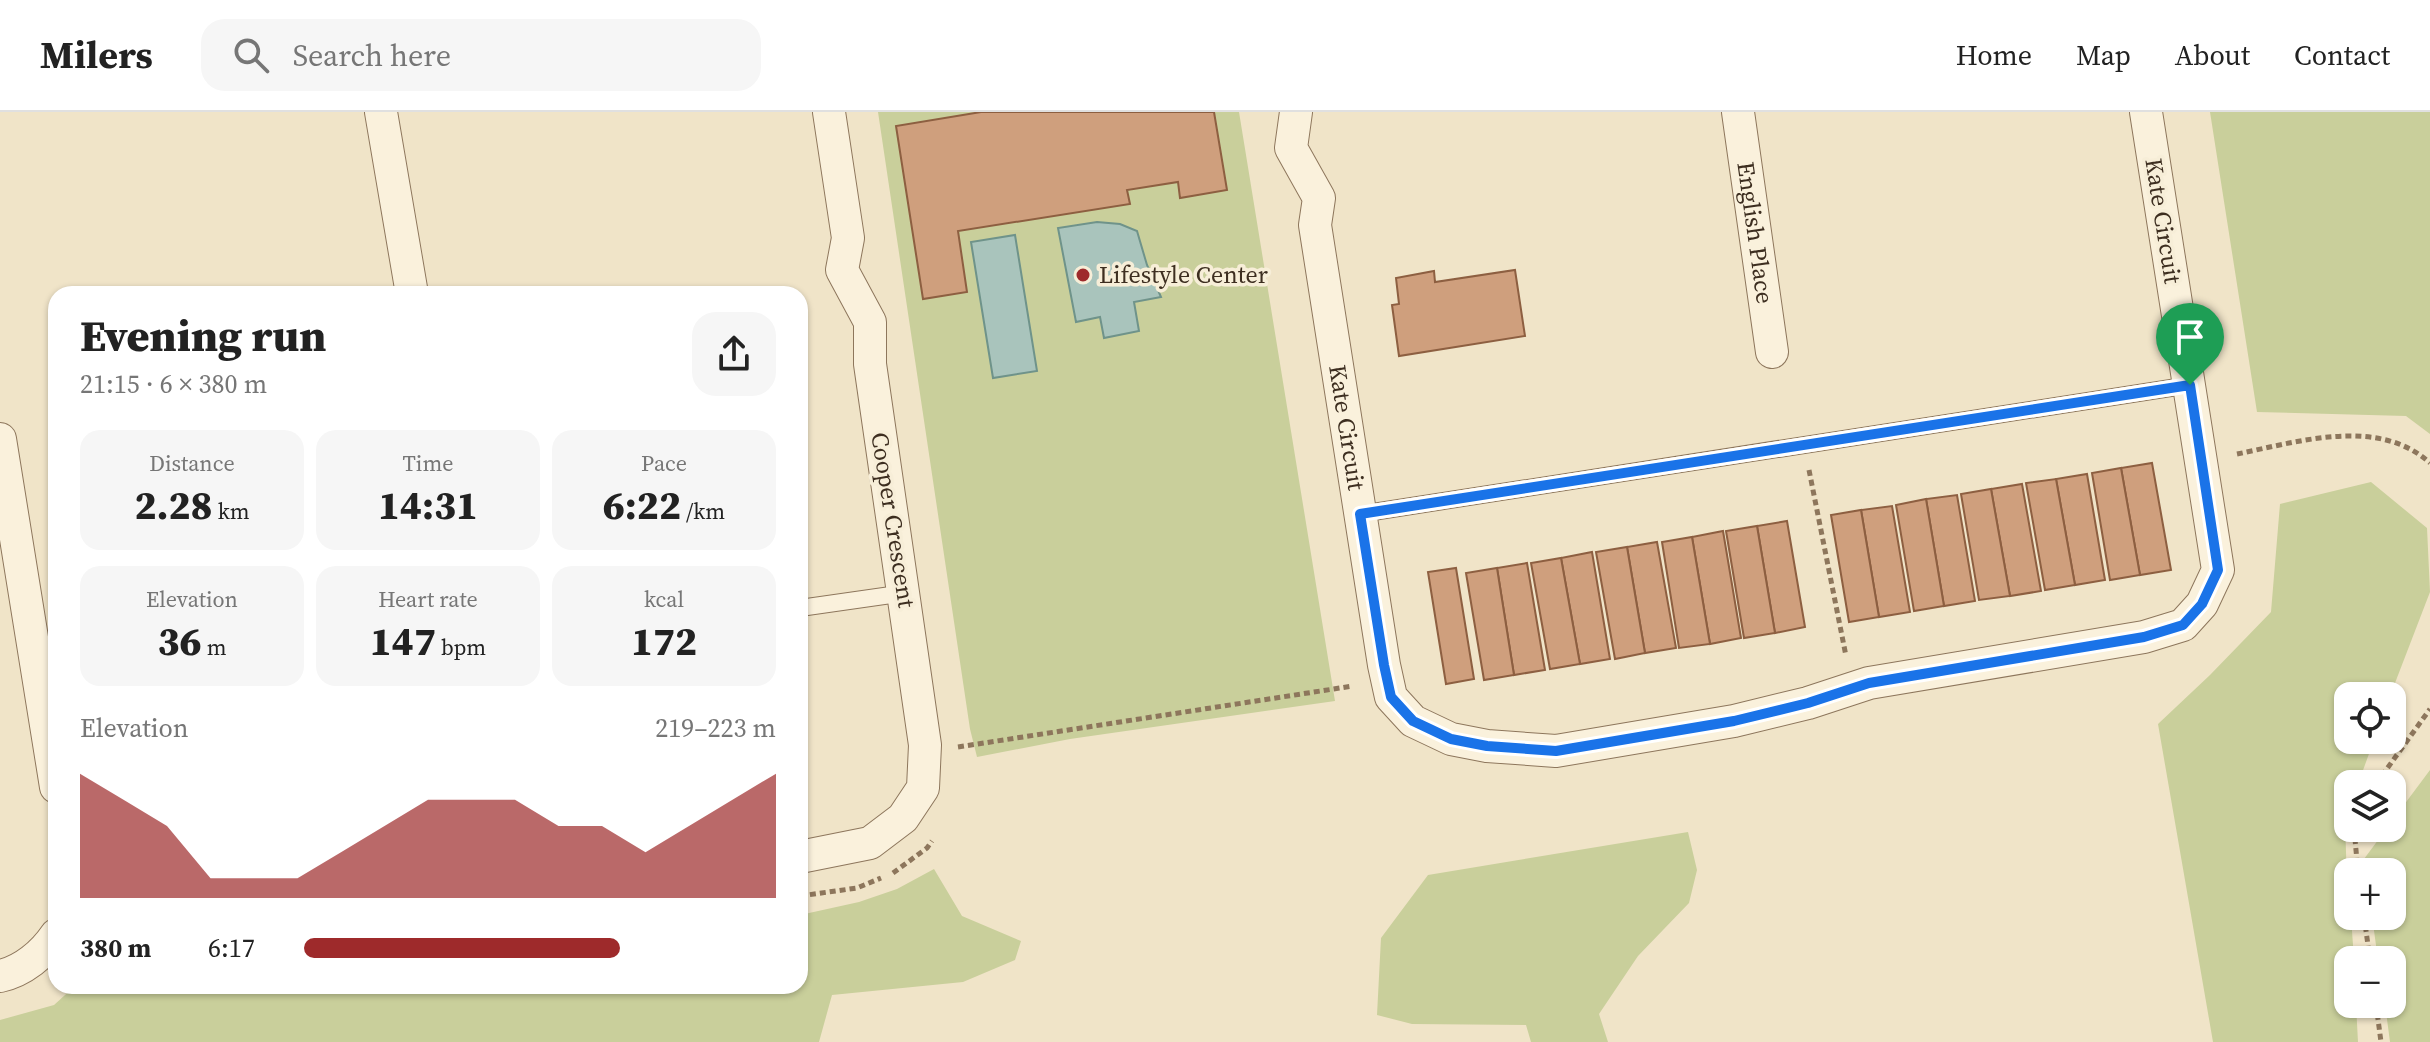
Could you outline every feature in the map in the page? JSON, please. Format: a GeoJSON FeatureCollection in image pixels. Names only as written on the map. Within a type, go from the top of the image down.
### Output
{"type":"FeatureCollection","features":[{"type":"Feature","properties":{"kind":"street"},"geometry":{"type":"LineString","coordinates":[[381,112],[411,286]]}},
{"type":"Feature","properties":{"kind":"street","name":"Cooper Crescent"},"geometry":{"type":"LineString","coordinates":[[808,855],[870,843],[903,818],[923,788],[925,745],[870,364],[870,322],[842,270],[848,238],[829,112]]}},
{"type":"Feature","properties":{"kind":"street","name":"Kate Circuit"},"geometry":{"type":"LineString","coordinates":[[1296,112],[1291,148],[1319,198],[1315,225],[1391,697],[1413,721],[1451,739],[1487,746],[1556,751],[1734,721],[1808,703],[1852,688],[1932,671],[2144,637],[2183,625],[2202,604],[2218,570],[2146,112]]}},
{"type":"Feature","properties":{"kind":"street","name":"English Place"},"geometry":{"type":"LineString","coordinates":[[1738,112],[1772,352]]}},
{"type":"Feature","properties":{"kind":"street"},"geometry":{"type":"LineString","coordinates":[[0,439],[48,707]]}},
{"type":"Feature","properties":{"kind":"street"},"geometry":{"type":"LineString","coordinates":[[0,976],[10,974],[48,946]]}},
{"type":"Feature","properties":{"kind":"lane"},"geometry":{"type":"LineString","coordinates":[[1360,514],[2190,385]]}},
{"type":"Feature","properties":{"kind":"lane"},"geometry":{"type":"LineString","coordinates":[[808,607],[905,593]]}},
{"type":"Feature","properties":{"kind":"path"},"geometry":{"type":"LineString","coordinates":[[2239,467],[2237,454],[2326,437],[2377,437],[2414,449],[2430,463]]}},
{"type":"Feature","properties":{"kind":"path"},"geometry":{"type":"LineString","coordinates":[[1804,446],[1852,688]]}},
{"type":"Feature","properties":{"kind":"path"},"geometry":{"type":"LineString","coordinates":[[958,745],[1353,685],[1354,693]]}},
{"type":"Feature","properties":{"kind":"path"},"geometry":{"type":"LineString","coordinates":[[2386,770],[2430,709]]}},
{"type":"Feature","properties":{"kind":"path"},"geometry":{"type":"LineString","coordinates":[[2378,1018],[2381,1042]]}},
{"type":"Feature","properties":{"kind":"green space","name":"Lifestyle Center"},"geometry":{"type":"Polygon","coordinates":[[[878,112],[1239,112],[1335,701],[1070,739],[977,757],[970,729],[878,112]]]}},
{"type":"Feature","properties":{"kind":"green space"},"geometry":{"type":"Polygon","coordinates":[[[2210,112],[2430,112],[2430,434],[2406,416],[2257,412],[2210,112]]]}},
{"type":"Feature","properties":{"kind":"green space"},"geometry":{"type":"Polygon","coordinates":[[[2371,482],[2427,528],[2430,592],[2395,682],[2334,682],[2334,754],[2369,754],[2363,770],[2334,770],[2334,842],[2346,842],[2346,858],[2334,858],[2334,930],[2352,930],[2353,946],[2334,946],[2334,1018],[2357,1018],[2358,1042],[2213,1042],[2158,724],[2271,612],[2280,504],[2371,482]]]}},
{"type":"Feature","properties":{"kind":"green space"},"geometry":{"type":"Polygon","coordinates":[[[2430,770],[2430,1042],[2390,1042],[2387,1018],[2406,1018],[2406,946],[2376,946],[2374,930],[2406,930],[2406,858],[2365,858],[2377,842],[2406,842],[2406,802],[2430,770]]]}},
{"type":"Feature","properties":{"kind":"green space"},"geometry":{"type":"Polygon","coordinates":[[[1688,832],[1697,870],[1689,903],[1638,956],[1599,1014],[1608,1042],[1531,1042],[1526,1025],[1412,1024],[1377,1015],[1381,938],[1428,875],[1688,832]]]}},
{"type":"Feature","properties":{"kind":"green space"},"geometry":{"type":"Polygon","coordinates":[[[934,869],[962,916],[1021,941],[1015,960],[963,982],[832,995],[819,1042],[0,1042],[0,1020],[54,1005],[66,994],[808,994],[808,913],[859,902],[897,889],[934,869]]]}},
{"type":"Feature","properties":{"kind":"water"},"geometry":{"type":"Polygon","coordinates":[[[1097,222],[1120,224],[1137,231],[1161,297],[1134,302],[1139,331],[1104,338],[1100,317],[1076,322],[1058,228],[1097,222]]]}},
{"type":"Feature","properties":{"kind":"water"},"geometry":{"type":"Polygon","coordinates":[[[1015,235],[1037,371],[993,378],[971,242],[1015,235]]]}},
{"type":"Feature","properties":{"kind":"building"},"geometry":{"type":"Polygon","coordinates":[[[981,112],[1214,112],[1227,190],[1180,198],[1178,182],[1127,190],[1130,204],[958,231],[967,292],[923,299],[896,126],[981,112]]]}},
{"type":"Feature","properties":{"kind":"building"},"geometry":{"type":"Polygon","coordinates":[[[1515,270],[1525,336],[1399,356],[1392,305],[1399,304],[1396,278],[1434,271],[1435,282],[1515,270]]]}},
{"type":"Feature","properties":{"kind":"building"},"geometry":{"type":"Polygon","coordinates":[[[2152,463],[2171,570],[2140,575],[2121,468],[2152,463]]]}},
{"type":"Feature","properties":{"kind":"building"},"geometry":{"type":"Polygon","coordinates":[[[2121,468],[2140,575],[2110,580],[2092,473],[2121,468]]]}},
{"type":"Feature","properties":{"kind":"building"},"geometry":{"type":"Polygon","coordinates":[[[2087,474],[2105,580],[2075,585],[2056,479],[2087,474]]]}},
{"type":"Feature","properties":{"kind":"building"},"geometry":{"type":"Polygon","coordinates":[[[2056,479],[2075,585],[2045,590],[2026,483],[2056,479]]]}},
{"type":"Feature","properties":{"kind":"building"},"geometry":{"type":"Polygon","coordinates":[[[2022,484],[2041,591],[2010,596],[1991,489],[2022,484]]]}},
{"type":"Feature","properties":{"kind":"building"},"geometry":{"type":"Polygon","coordinates":[[[1991,489],[2010,596],[1979,600],[1961,494],[1991,489]]]}},
{"type":"Feature","properties":{"kind":"building"},"geometry":{"type":"Polygon","coordinates":[[[1957,495],[1975,601],[1944,606],[1926,499],[1957,495]]]}},
{"type":"Feature","properties":{"kind":"building"},"geometry":{"type":"Polygon","coordinates":[[[1926,499],[1944,606],[1914,611],[1896,505],[1926,499]]]}},
{"type":"Feature","properties":{"kind":"building"},"geometry":{"type":"Polygon","coordinates":[[[1892,506],[1910,612],[1879,617],[1861,510],[1892,506]]]}},
{"type":"Feature","properties":{"kind":"building"},"geometry":{"type":"Polygon","coordinates":[[[1861,510],[1879,617],[1849,622],[1831,515],[1861,510]]]}},
{"type":"Feature","properties":{"kind":"building"},"geometry":{"type":"Polygon","coordinates":[[[1787,521],[1805,627],[1775,633],[1757,526],[1787,521]]]}},
{"type":"Feature","properties":{"kind":"building"},"geometry":{"type":"Polygon","coordinates":[[[1757,526],[1775,633],[1744,638],[1726,531],[1757,526]]]}},
{"type":"Feature","properties":{"kind":"building"},"geometry":{"type":"Polygon","coordinates":[[[1723,531],[1741,638],[1710,644],[1692,537],[1723,531]]]}},
{"type":"Feature","properties":{"kind":"building"},"geometry":{"type":"Polygon","coordinates":[[[1692,537],[1710,644],[1679,648],[1662,542],[1692,537]]]}},
{"type":"Feature","properties":{"kind":"building"},"geometry":{"type":"Polygon","coordinates":[[[1657,542],[1676,648],[1645,653],[1627,547],[1657,542]]]}},
{"type":"Feature","properties":{"kind":"building"},"geometry":{"type":"Polygon","coordinates":[[[1627,547],[1645,653],[1615,659],[1596,552],[1627,547]]]}},
{"type":"Feature","properties":{"kind":"building"},"geometry":{"type":"Polygon","coordinates":[[[1592,552],[1610,659],[1580,664],[1561,558],[1592,552]]]}},
{"type":"Feature","properties":{"kind":"building"},"geometry":{"type":"Polygon","coordinates":[[[1561,558],[1580,664],[1550,669],[1531,563],[1561,558]]]}},
{"type":"Feature","properties":{"kind":"building"},"geometry":{"type":"Polygon","coordinates":[[[1527,563],[1545,670],[1514,675],[1497,568],[1527,563]]]}},
{"type":"Feature","properties":{"kind":"building"},"geometry":{"type":"Polygon","coordinates":[[[1456,568],[1474,679],[1446,684],[1428,572],[1456,568]]]}},
{"type":"Feature","properties":{"kind":"building"},"geometry":{"type":"Polygon","coordinates":[[[1497,568],[1514,675],[1484,680],[1466,573],[1497,568]]]}},
{"type":"Feature","properties":{"kind":"place","name":"Lifestyle Center"},"geometry":{"type":"Point","coordinates":[1083,275]}},
{"type":"Feature","properties":{"kind":"route"},"geometry":{"type":"LineString","coordinates":[[2190,385],[2218,570],[2202,604],[2183,625],[2144,637],[1869,683],[1808,703],[1734,721],[1556,751],[1487,746],[1451,739],[1413,721],[1391,697],[1360,514],[2190,385]]}}]}
